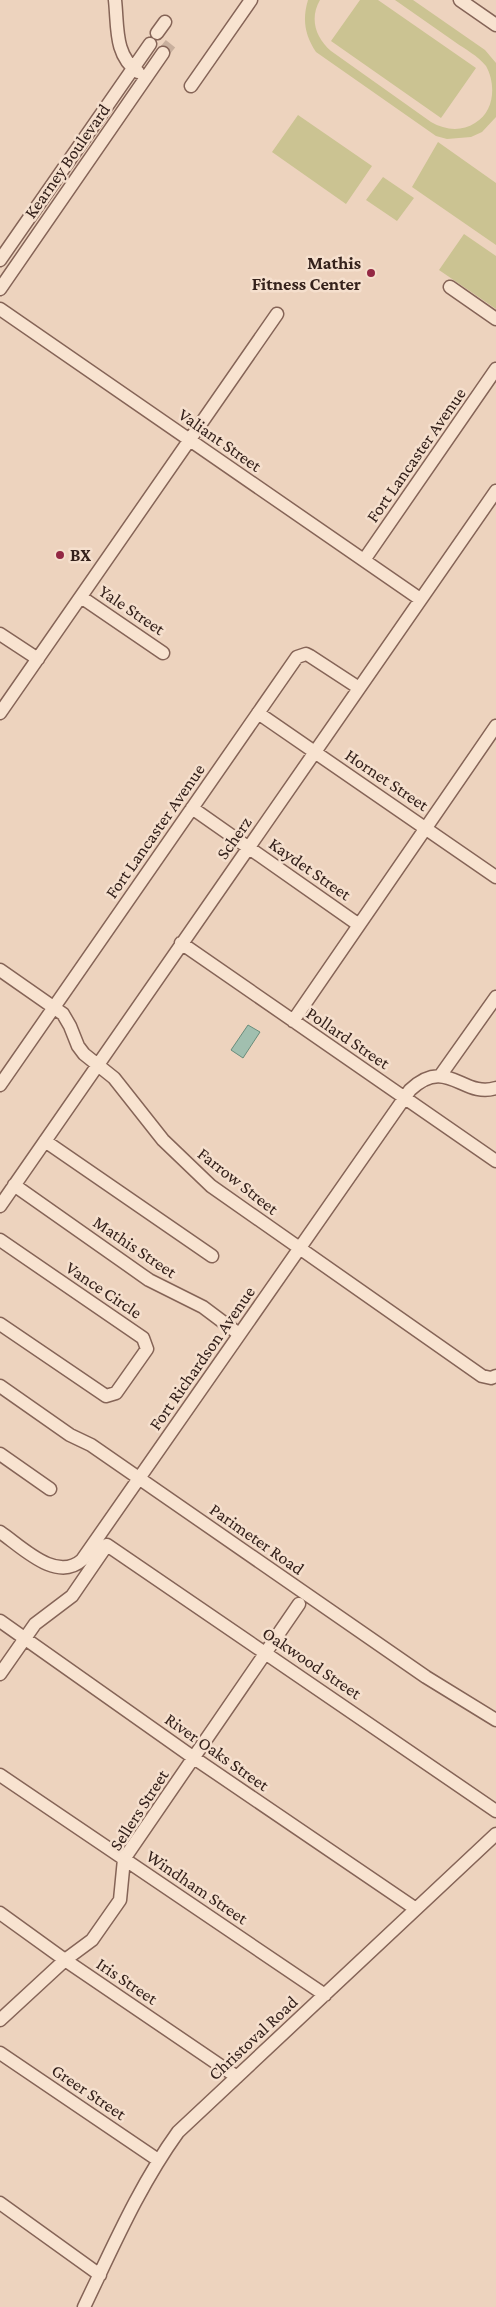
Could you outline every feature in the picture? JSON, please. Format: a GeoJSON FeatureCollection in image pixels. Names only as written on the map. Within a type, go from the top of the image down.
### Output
{"type":"FeatureCollection","features":[{"type":"Feature","properties":{"kind":"street"},"geometry":{"type":"LineString","coordinates":[[115,0],[122,53],[133,68],[146,78]]}},
{"type":"Feature","properties":{"kind":"street"},"geometry":{"type":"LineString","coordinates":[[191,86],[251,0]]}},
{"type":"Feature","properties":{"kind":"street"},"geometry":{"type":"LineString","coordinates":[[460,0],[496,25]]}},
{"type":"Feature","properties":{"kind":"street","name":"Kearney Boulevard"},"geometry":{"type":"LineString","coordinates":[[0,260],[165,22]]}},
{"type":"Feature","properties":{"kind":"street","name":"Kearney Boulevard"},"geometry":{"type":"LineString","coordinates":[[0,289],[164,53]]}},
{"type":"Feature","properties":{"kind":"street"},"geometry":{"type":"LineString","coordinates":[[450,287],[496,319]]}},
{"type":"Feature","properties":{"kind":"street","name":"Valiant Street"},"geometry":{"type":"LineString","coordinates":[[0,309],[420,599]]}},
{"type":"Feature","properties":{"kind":"street"},"geometry":{"type":"LineString","coordinates":[[0,712],[277,314]]}},
{"type":"Feature","properties":{"kind":"street","name":"Fort Lancaster Avenue"},"geometry":{"type":"LineString","coordinates":[[364,560],[496,369]]}},
{"type":"Feature","properties":{"kind":"street","name":"Scherz"},"geometry":{"type":"LineString","coordinates":[[0,1206],[496,491]]}},
{"type":"Feature","properties":{"kind":"street","name":"Yale Street"},"geometry":{"type":"LineString","coordinates":[[81,597],[163,652]]}},
{"type":"Feature","properties":{"kind":"street"},"geometry":{"type":"LineString","coordinates":[[0,634],[38,659]]}},
{"type":"Feature","properties":{"kind":"street","name":"Fort Lancaster Avenue"},"geometry":{"type":"LineString","coordinates":[[0,1085],[297,657],[301,654],[310,656],[359,688]]}},
{"type":"Feature","properties":{"kind":"street","name":"Hornet Street"},"geometry":{"type":"LineString","coordinates":[[258,712],[496,877]]}},
{"type":"Feature","properties":{"kind":"street"},"geometry":{"type":"LineString","coordinates":[[293,1021],[496,726]]}},
{"type":"Feature","properties":{"kind":"street","name":"Kaydet Street"},"geometry":{"type":"LineString","coordinates":[[192,808],[359,925]]}},
{"type":"Feature","properties":{"kind":"street","name":"Pollard Street"},"geometry":{"type":"LineString","coordinates":[[181,943],[496,1161]]}},
{"type":"Feature","properties":{"kind":"street","name":"Farrow Street"},"geometry":{"type":"LineString","coordinates":[[0,970],[53,1007],[67,1020],[80,1049],[119,1084],[154,1130],[196,1172],[236,1204],[482,1376],[495,1376]]}},
{"type":"Feature","properties":{"kind":"street"},"geometry":{"type":"LineString","coordinates":[[496,997],[440,1076],[455,1079],[480,1090],[496,1088]]}},
{"type":"Feature","properties":{"kind":"street","name":"Fort Richardson Avenue"},"geometry":{"type":"LineString","coordinates":[[0,1532],[47,1564],[55,1567],[70,1567],[82,1560],[404,1097],[420,1082],[440,1076]]}},
{"type":"Feature","properties":{"kind":"street"},"geometry":{"type":"LineString","coordinates":[[45,1141],[212,1256]]}},
{"type":"Feature","properties":{"kind":"street","name":"Mathis Street"},"geometry":{"type":"LineString","coordinates":[[14,1185],[149,1280],[203,1307],[239,1334]]}},
{"type":"Feature","properties":{"kind":"street","name":"Vance Circle"},"geometry":{"type":"LineString","coordinates":[[0,1240],[142,1338],[147,1348],[116,1393],[106,1396],[0,1324]]}},
{"type":"Feature","properties":{"kind":"street","name":"Parimeter Road"},"geometry":{"type":"LineString","coordinates":[[0,1386],[70,1435],[91,1445],[426,1677],[496,1720]]}},
{"type":"Feature","properties":{"kind":"street"},"geometry":{"type":"LineString","coordinates":[[0,1454],[50,1489]]}},
{"type":"Feature","properties":{"kind":"street","name":"Oakwood Street"},"geometry":{"type":"LineString","coordinates":[[25,1638],[35,1624],[72,1596],[107,1545],[496,1811]]}},
{"type":"Feature","properties":{"kind":"street","name":"Sellers Street"},"geometry":{"type":"LineString","coordinates":[[0,2020],[65,1960],[92,1940],[120,1900],[124,1858],[299,1604]]}},
{"type":"Feature","properties":{"kind":"street","name":"River Oaks Street"},"geometry":{"type":"LineString","coordinates":[[0,1621],[194,1758],[416,1909]]}},
{"type":"Feature","properties":{"kind":"street"},"geometry":{"type":"LineString","coordinates":[[0,1674],[25,1638]]}},
{"type":"Feature","properties":{"kind":"street","name":"Windham Street"},"geometry":{"type":"LineString","coordinates":[[0,1775],[325,1995]]}},
{"type":"Feature","properties":{"kind":"street","name":"Christoval Road"},"geometry":{"type":"LineString","coordinates":[[84,2307],[127,2216],[158,2160],[178,2132],[496,1834]]}},
{"type":"Feature","properties":{"kind":"street","name":"Iris Street"},"geometry":{"type":"LineString","coordinates":[[0,1912],[65,1960],[237,2076]]}},
{"type":"Feature","properties":{"kind":"street","name":"Greer Street"},"geometry":{"type":"LineString","coordinates":[[0,2053],[158,2160]]}},
{"type":"Feature","properties":{"kind":"street"},"geometry":{"type":"LineString","coordinates":[[0,2204],[100,2275]]}},
{"type":"Feature","properties":{"kind":"shaded area"},"geometry":{"type":"Polygon","coordinates":[[[308,0],[320,0],[315,14],[316,28],[321,40],[331,51],[431,122],[453,129],[470,126],[487,112],[492,97],[491,81],[486,66],[475,56],[395,0],[413,0],[485,50],[496,63],[496,117],[482,132],[471,137],[447,139],[436,136],[316,52],[309,40],[305,21],[308,0]]]}},
{"type":"Feature","properties":{"kind":"shaded area"},"geometry":{"type":"Polygon","coordinates":[[[360,0],[378,0],[476,68],[441,118],[331,41],[360,0]]]}},
{"type":"Feature","properties":{"kind":"shaded area"},"geometry":{"type":"Polygon","coordinates":[[[298,115],[372,166],[346,204],[272,152],[298,115]]]}},
{"type":"Feature","properties":{"kind":"shaded area"},"geometry":{"type":"Polygon","coordinates":[[[438,142],[496,183],[496,245],[412,187],[438,142]]]}},
{"type":"Feature","properties":{"kind":"shaded area"},"geometry":{"type":"Polygon","coordinates":[[[383,177],[414,198],[397,221],[366,200],[383,177]]]}},
{"type":"Feature","properties":{"kind":"shaded area"},"geometry":{"type":"Polygon","coordinates":[[[464,234],[496,256],[496,309],[439,270],[464,234]]]}},
{"type":"Feature","properties":{"kind":"shaded area"},"geometry":{"type":"Polygon","coordinates":[[[248,1025],[260,1032],[243,1058],[231,1050],[248,1025]]]}},
{"type":"Feature","properties":{"kind":"tunnel"},"geometry":{"type":"LineString","coordinates":[[163,53],[171,43]]}},
{"type":"Feature","properties":{"kind":"place","name":"Mathis Fitness Center"},"geometry":{"type":"Point","coordinates":[371,273]}},
{"type":"Feature","properties":{"kind":"place","name":"BX"},"geometry":{"type":"Point","coordinates":[60,555]}}]}
